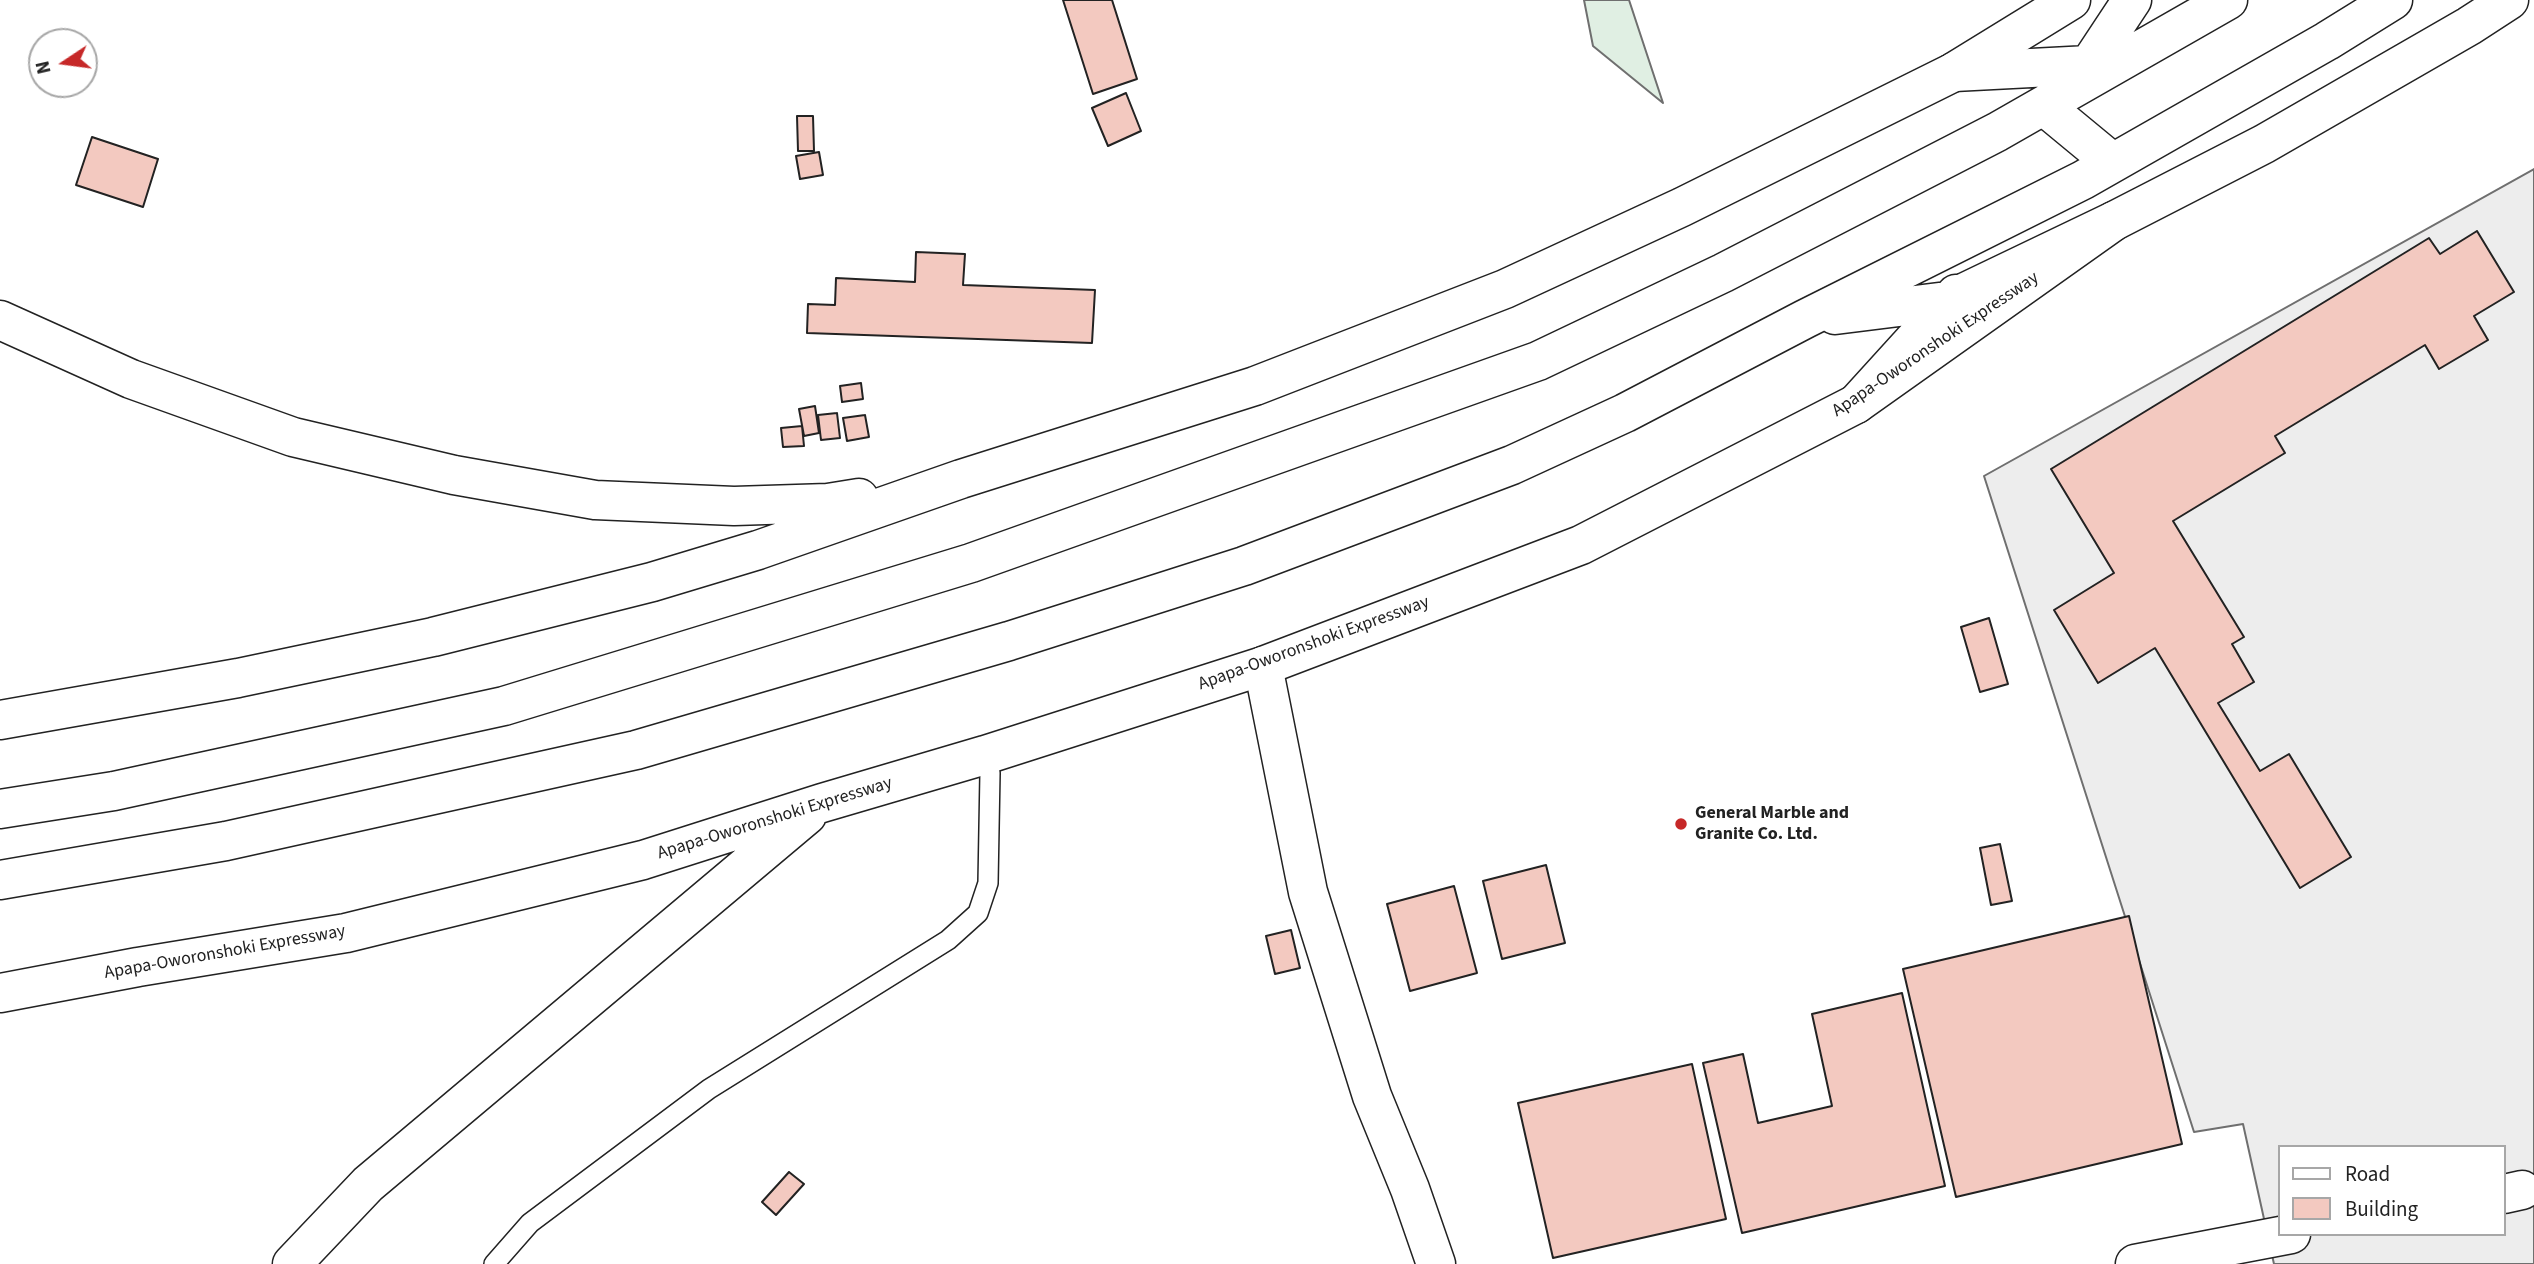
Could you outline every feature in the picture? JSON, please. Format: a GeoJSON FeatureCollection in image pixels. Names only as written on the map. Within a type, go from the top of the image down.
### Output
{"type":"FeatureCollection","features":[{"type":"Feature","properties":{"kind":"main road"},"geometry":{"type":"LineString","coordinates":[[0,720],[239,678],[433,637],[678,574],[758,550],[961,479],[1255,386],[1505,289],[1682,207],[1954,72],[2071,0]]}},
{"type":"Feature","properties":{"kind":"main road"},"geometry":{"type":"LineString","coordinates":[[2088,65],[2132,0]]}},
{"type":"Feature","properties":{"kind":"main road"},"geometry":{"type":"LineString","coordinates":[[0,880],[226,841],[636,750],[1023,636],[1244,566],[1513,465],[1625,413],[2098,172],[2327,41],[2393,0]]}},
{"type":"Feature","properties":{"kind":"main road","name":"Apapa-Oworonshoki Expressway"},"geometry":{"type":"LineString","coordinates":[[0,993],[346,933],[643,859],[985,755],[1263,666],[1581,545],[1856,404],[2114,221],[2264,144],[2469,26],[2509,0]]}},
{"type":"Feature","properties":{"kind":"main road"},"geometry":{"type":"LineString","coordinates":[[1997,132],[2088,65],[2214,9]]}},
{"type":"Feature","properties":{"kind":"main road"},"geometry":{"type":"LineString","coordinates":[[0,808],[114,791],[504,706],[971,563],[1538,361],[1723,273],[1997,132],[2214,9]]}},
{"type":"Feature","properties":{"kind":"main road"},"geometry":{"type":"LineString","coordinates":[[1954,72],[2088,65]]}},
{"type":"Feature","properties":{"kind":"main road"},"geometry":{"type":"LineString","coordinates":[[2044,106],[2098,172]]}},
{"type":"Feature","properties":{"kind":"main road"},"geometry":{"type":"LineString","coordinates":[[1856,404],[1947,301],[2098,172]]}},
{"type":"Feature","properties":{"kind":"main road"},"geometry":{"type":"LineString","coordinates":[[1805,319],[1947,301],[2114,221]]}},
{"type":"Feature","properties":{"kind":"main road"},"geometry":{"type":"LineString","coordinates":[[0,320],[131,379],[293,437],[454,475],[595,500],[734,506],[828,503],[961,479]]}},
{"type":"Feature","properties":{"kind":"main road"},"geometry":{"type":"LineString","coordinates":[[1263,666],[1308,892],[1372,1096],[1410,1189],[1436,1264]]}},
{"type":"Feature","properties":{"kind":"main road"},"geometry":{"type":"LineString","coordinates":[[292,1264],[368,1184],[822,803]]}},
{"type":"Feature","properties":{"kind":"main road"},"geometry":{"type":"LineString","coordinates":[[2136,1264],[2281,1236]]}},
{"type":"Feature","properties":{"kind":"lane"},"geometry":{"type":"LineString","coordinates":[[494,1264],[530,1223],[709,1089],[948,940],[978,913],[988,883],[990,773],[985,755]]}},
{"type":"Feature","properties":{"kind":"green space"},"geometry":{"type":"Polygon","coordinates":[[[1584,0],[1629,0],[1663,103],[1593,46],[1584,0]]]}},
{"type":"Feature","properties":{"kind":"shaded area"},"geometry":{"type":"Polygon","coordinates":[[[2534,169],[2534,1264],[2274,1264],[2243,1124],[2194,1132],[1984,476],[2534,169]]]}},
{"type":"Feature","properties":{"kind":"building"},"geometry":{"type":"Polygon","coordinates":[[[1063,0],[1112,0],[1137,79],[1093,94],[1063,0]]]}},
{"type":"Feature","properties":{"kind":"building"},"geometry":{"type":"Polygon","coordinates":[[[1126,93],[1141,131],[1108,146],[1092,108],[1126,93]]]}},
{"type":"Feature","properties":{"kind":"building"},"geometry":{"type":"Polygon","coordinates":[[[797,116],[813,116],[814,151],[798,151],[797,116]]]}},
{"type":"Feature","properties":{"kind":"building"},"geometry":{"type":"Polygon","coordinates":[[[92,137],[158,159],[143,207],[76,185],[92,137]]]}},
{"type":"Feature","properties":{"kind":"building"},"geometry":{"type":"Polygon","coordinates":[[[819,152],[823,175],[800,179],[796,156],[819,152]]]}},
{"type":"Feature","properties":{"kind":"building"},"geometry":{"type":"Polygon","coordinates":[[[2477,231],[2514,292],[2474,316],[2488,340],[2439,369],[2425,345],[2275,436],[2285,453],[2173,521],[2244,637],[2232,644],[2254,682],[2218,703],[2260,771],[2289,754],[2351,857],[2300,888],[2155,648],[2098,683],[2054,610],[2114,573],[2051,469],[2429,238],[2440,254],[2477,231]]]}},
{"type":"Feature","properties":{"kind":"building"},"geometry":{"type":"Polygon","coordinates":[[[916,252],[965,254],[963,285],[1095,290],[1092,343],[807,333],[808,304],[835,305],[836,278],[915,282],[916,252]]]}},
{"type":"Feature","properties":{"kind":"building"},"geometry":{"type":"Polygon","coordinates":[[[861,383],[863,399],[842,402],[840,386],[861,383]]]}},
{"type":"Feature","properties":{"kind":"building"},"geometry":{"type":"Polygon","coordinates":[[[815,406],[819,433],[804,436],[799,409],[815,406]]]}},
{"type":"Feature","properties":{"kind":"building"},"geometry":{"type":"Polygon","coordinates":[[[837,413],[840,438],[821,440],[818,415],[837,413]]]}},
{"type":"Feature","properties":{"kind":"building"},"geometry":{"type":"Polygon","coordinates":[[[865,415],[869,437],[847,441],[843,418],[865,415]]]}},
{"type":"Feature","properties":{"kind":"building"},"geometry":{"type":"Polygon","coordinates":[[[802,426],[804,446],[783,447],[781,428],[802,426]]]}},
{"type":"Feature","properties":{"kind":"building"},"geometry":{"type":"Polygon","coordinates":[[[1989,618],[2008,684],[1980,692],[1961,627],[1989,618]]]}},
{"type":"Feature","properties":{"kind":"building"},"geometry":{"type":"Polygon","coordinates":[[[2000,844],[2012,901],[1991,905],[1980,848],[2000,844]]]}},
{"type":"Feature","properties":{"kind":"building"},"geometry":{"type":"Polygon","coordinates":[[[1546,865],[1565,943],[1502,959],[1483,881],[1546,865]]]}},
{"type":"Feature","properties":{"kind":"building"},"geometry":{"type":"Polygon","coordinates":[[[1454,886],[1477,973],[1410,991],[1387,904],[1454,886]]]}},
{"type":"Feature","properties":{"kind":"building"},"geometry":{"type":"Polygon","coordinates":[[[2129,916],[2182,1144],[1956,1197],[1903,969],[2129,916]]]}},
{"type":"Feature","properties":{"kind":"building"},"geometry":{"type":"Polygon","coordinates":[[[1291,930],[1300,968],[1275,974],[1266,936],[1291,930]]]}},
{"type":"Feature","properties":{"kind":"building"},"geometry":{"type":"Polygon","coordinates":[[[1902,993],[1945,1186],[1742,1233],[1703,1063],[1743,1054],[1758,1123],[1832,1106],[1812,1014],[1902,993]]]}},
{"type":"Feature","properties":{"kind":"building"},"geometry":{"type":"Polygon","coordinates":[[[1692,1064],[1726,1219],[1553,1258],[1518,1103],[1692,1064]]]}},
{"type":"Feature","properties":{"kind":"building"},"geometry":{"type":"Polygon","coordinates":[[[789,1172],[804,1184],[776,1215],[762,1202],[789,1172]]]}},
{"type":"Feature","properties":{"kind":"place","name":"General Marble and Granite Co. Ltd."},"geometry":{"type":"Point","coordinates":[1681,824]}}]}
